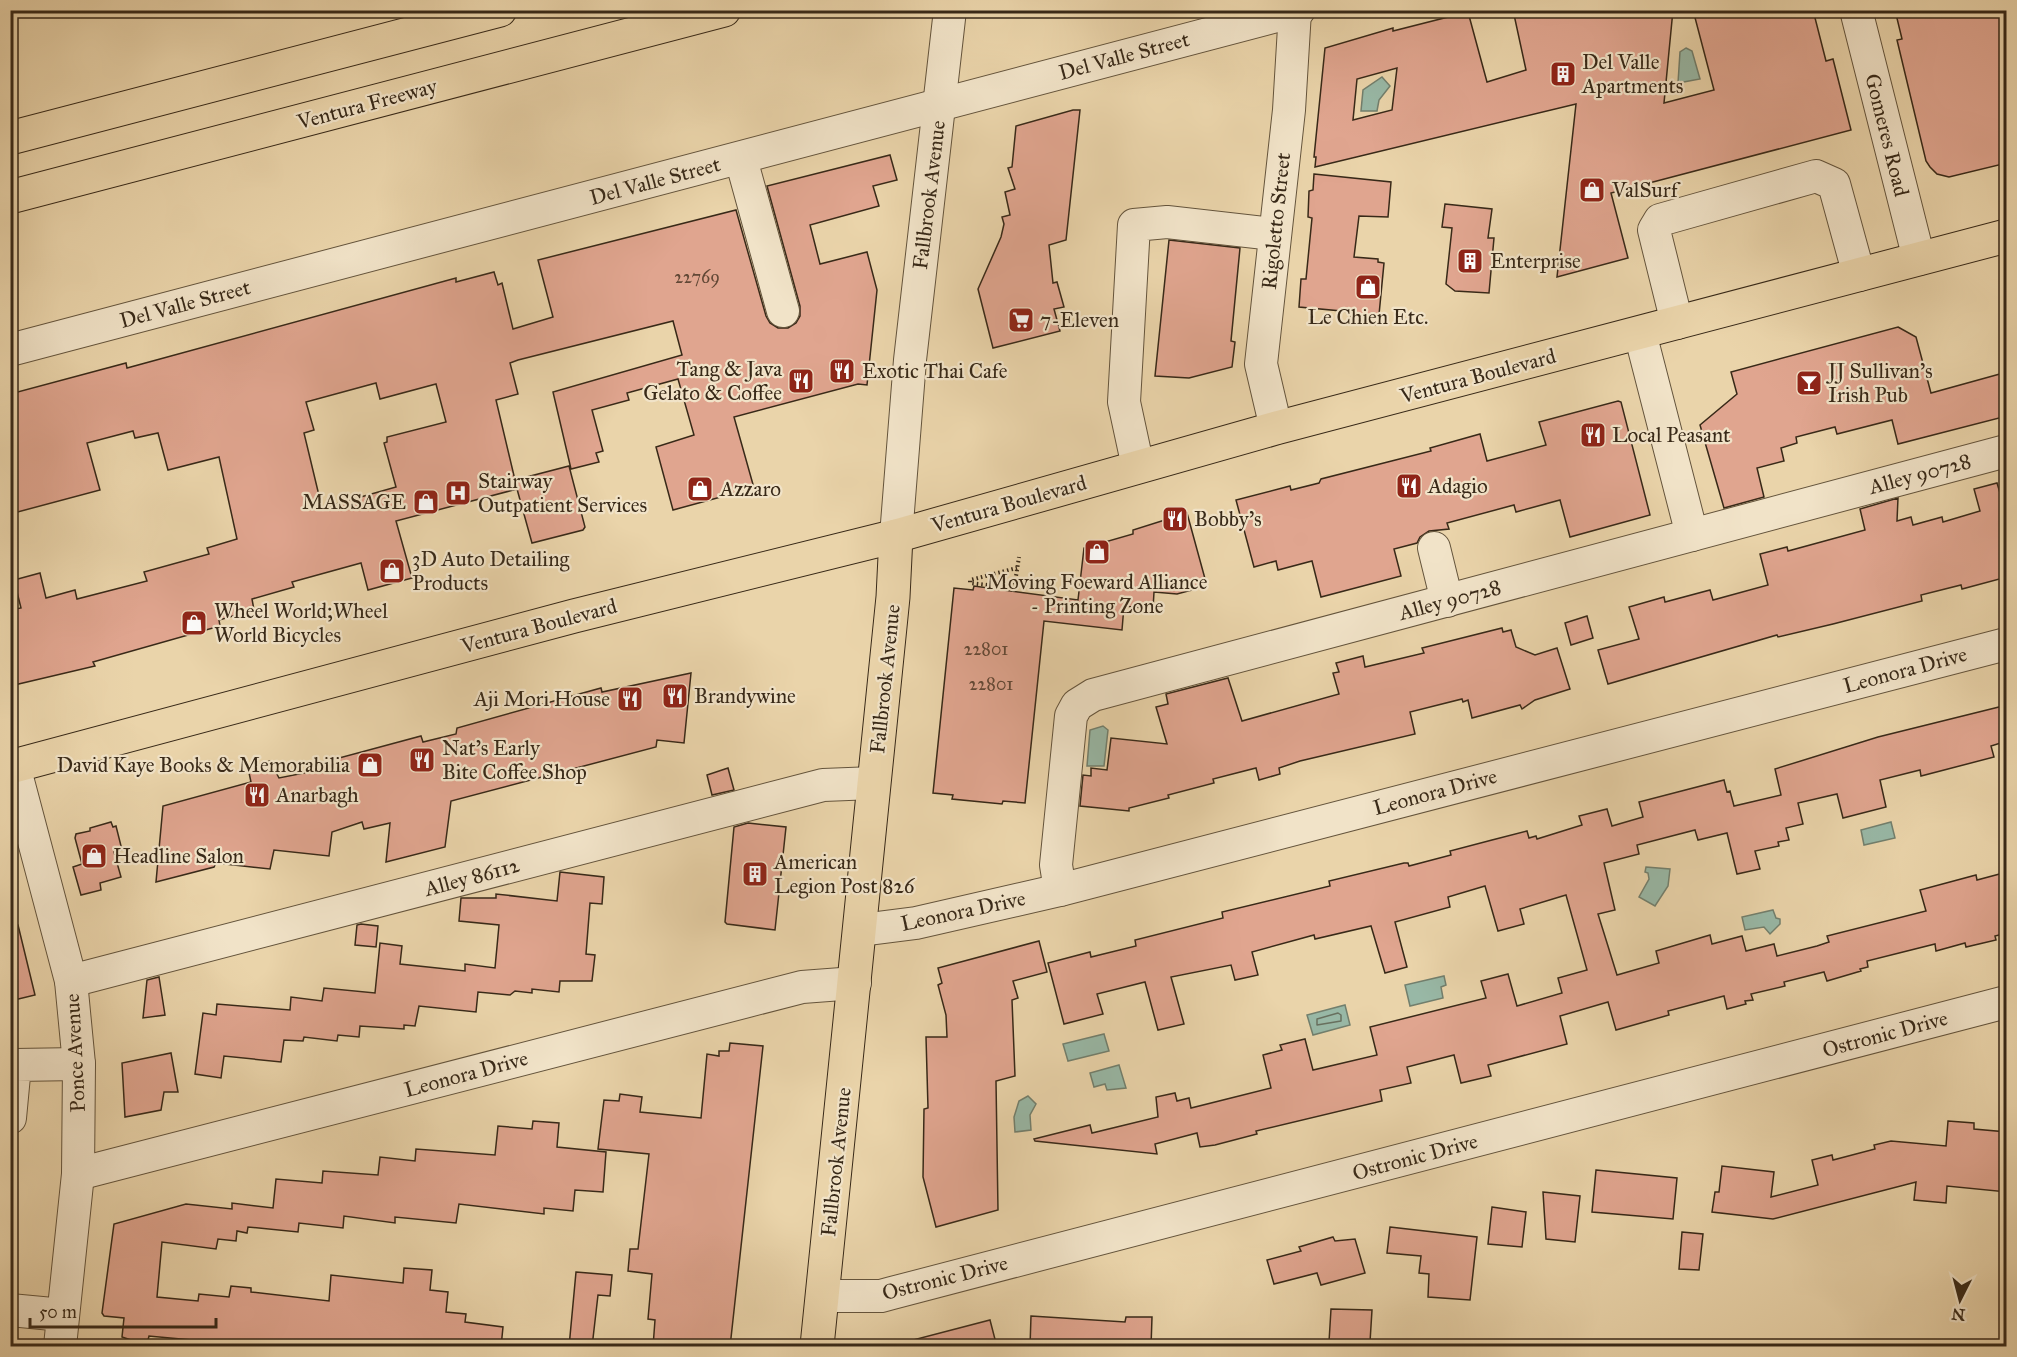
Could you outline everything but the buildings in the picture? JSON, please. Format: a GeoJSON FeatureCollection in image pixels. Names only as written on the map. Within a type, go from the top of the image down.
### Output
{"type":"FeatureCollection","features":[{"type":"Feature","properties":{"kind":"main road"},"geometry":{"type":"LineString","coordinates":[[10,138],[500,10]]}},
{"type":"Feature","properties":{"kind":"main road","name":"Ventura Freeway"},"geometry":{"type":"LineString","coordinates":[[10,197],[724,10]]}},
{"type":"Feature","properties":{"kind":"main road","name":"Ventura Boulevard"},"geometry":{"type":"LineString","coordinates":[[12,767],[565,619],[896,536],[1276,428],[2007,236]]}},
{"type":"Feature","properties":{"kind":"main road","name":"Fallbrook Avenue"},"geometry":{"type":"LineString","coordinates":[[817,1347],[861,930],[893,597],[896,536]]}},
{"type":"Feature","properties":{"kind":"street","name":"Fallbrook Avenue"},"geometry":{"type":"LineString","coordinates":[[896,536],[910,360],[950,10]]}},
{"type":"Feature","properties":{"kind":"street","name":"Gomeres Road"},"geometry":{"type":"LineString","coordinates":[[1856,10],[1919,260]]}},
{"type":"Feature","properties":{"kind":"street","name":"Del Valle Street"},"geometry":{"type":"LineString","coordinates":[[10,350],[1297,11]]}},
{"type":"Feature","properties":{"kind":"street","name":"Rigoletto Street"},"geometry":{"type":"LineString","coordinates":[[1276,428],[1261,364],[1289,110],[1297,11]]}},
{"type":"Feature","properties":{"kind":"street"},"geometry":{"type":"LineString","coordinates":[[741,159],[783,311]]}},
{"type":"Feature","properties":{"kind":"street"},"geometry":{"type":"LineString","coordinates":[[1677,323],[1654,230],[1660,220],[1816,176],[1834,184],[1859,275]]}},
{"type":"Feature","properties":{"kind":"street"},"geometry":{"type":"LineString","coordinates":[[1138,467],[1124,402],[1134,225],[1167,222],[1274,234]]}},
{"type":"Feature","properties":{"kind":"street"},"geometry":{"type":"LineString","coordinates":[[1640,333],[1692,535]]}},
{"type":"Feature","properties":{"kind":"street","name":"Alley 90728"},"geometry":{"type":"LineString","coordinates":[[1060,890],[1056,865],[1071,716],[1077,705],[1093,695],[2007,451]]}},
{"type":"Feature","properties":{"kind":"street"},"geometry":{"type":"LineString","coordinates":[[1434,548],[1447,601]]}},
{"type":"Feature","properties":{"kind":"street","name":"Leonora Drive"},"geometry":{"type":"LineString","coordinates":[[861,930],[916,923],[1060,890],[2007,644]]}},
{"type":"Feature","properties":{"kind":"street","name":"Ponce Avenue"},"geometry":{"type":"LineString","coordinates":[[12,767],[71,981],[80,1064],[78,1174],[60,1347]]}},
{"type":"Feature","properties":{"kind":"street","name":"Alley 86112"},"geometry":{"type":"LineString","coordinates":[[71,981],[824,785],[874,783]]}},
{"type":"Feature","properties":{"kind":"street","name":"Leonora Drive"},"geometry":{"type":"LineString","coordinates":[[78,1174],[802,987],[855,983]]}},
{"type":"Feature","properties":{"kind":"street","name":"Ostronic Drive"},"geometry":{"type":"LineString","coordinates":[[822,1296],[881,1296],[2007,1002]]}},
{"type":"Feature","properties":{"kind":"street"},"geometry":{"type":"LineString","coordinates":[[10,1118],[15,1065],[80,1064]]}},
{"type":"Feature","properties":{"kind":"street"},"geometry":{"type":"LineString","coordinates":[[10,1310],[63,1315]]}},
{"type":"Feature","properties":{"kind":"path"},"geometry":{"type":"LineString","coordinates":[[1017,568],[970,580],[970,583],[1014,589],[1019,557]]}},
{"type":"Feature","properties":{"kind":"water"},"geometry":{"type":"Polygon","coordinates":[[[1686,48],[1692,51],[1700,79],[1678,83],[1680,52],[1686,48]]]}},
{"type":"Feature","properties":{"kind":"water"},"geometry":{"type":"Polygon","coordinates":[[[1382,77],[1390,86],[1379,100],[1377,111],[1361,111],[1363,90],[1382,77]]]}},
{"type":"Feature","properties":{"kind":"water"},"geometry":{"type":"Polygon","coordinates":[[[1103,726],[1108,730],[1104,766],[1087,766],[1090,730],[1103,726]]]}},
{"type":"Feature","properties":{"kind":"water"},"geometry":{"type":"Polygon","coordinates":[[[1891,822],[1895,838],[1864,845],[1861,830],[1891,822]]]}},
{"type":"Feature","properties":{"kind":"water"},"geometry":{"type":"Polygon","coordinates":[[[1646,867],[1670,869],[1668,886],[1655,906],[1639,897],[1649,879],[1648,873],[1645,872],[1646,867]]]}},
{"type":"Feature","properties":{"kind":"water"},"geometry":{"type":"Polygon","coordinates":[[[1773,910],[1776,918],[1780,919],[1780,924],[1770,934],[1764,927],[1745,930],[1742,917],[1773,910]]]}},
{"type":"Feature","properties":{"kind":"water"},"geometry":{"type":"Polygon","coordinates":[[[1444,976],[1446,985],[1441,987],[1443,998],[1410,1006],[1405,985],[1444,976]]]}},
{"type":"Feature","properties":{"kind":"water"},"geometry":{"type":"Polygon","coordinates":[[[1345,1005],[1350,1025],[1313,1035],[1307,1015],[1345,1005]]]}},
{"type":"Feature","properties":{"kind":"water"},"geometry":{"type":"Polygon","coordinates":[[[1104,1034],[1109,1051],[1068,1061],[1063,1044],[1104,1034]]]}},
{"type":"Feature","properties":{"kind":"water"},"geometry":{"type":"Polygon","coordinates":[[[1119,1065],[1126,1088],[1107,1090],[1105,1084],[1094,1087],[1090,1073],[1119,1065]]]}},
{"type":"Feature","properties":{"kind":"water"},"geometry":{"type":"Polygon","coordinates":[[[1028,1096],[1036,1104],[1030,1115],[1031,1130],[1015,1132],[1014,1117],[1019,1101],[1028,1096]]]}},
{"type":"Feature","properties":{"kind":"place","name":"Del Valle Apartments"},"geometry":{"type":"Point","coordinates":[1563,74]}},
{"type":"Feature","properties":{"kind":"place","name":"ValSurf"},"geometry":{"type":"Point","coordinates":[1592,190]}},
{"type":"Feature","properties":{"kind":"place","name":"Enterprise"},"geometry":{"type":"Point","coordinates":[1470,261]}},
{"type":"Feature","properties":{"kind":"place","name":"Le Chien Etc."},"geometry":{"type":"Point","coordinates":[1368,287]}},
{"type":"Feature","properties":{"kind":"place","name":"7-Eleven"},"geometry":{"type":"Point","coordinates":[1021,320]}},
{"type":"Feature","properties":{"kind":"place","name":"Exotic Thai Cafe"},"geometry":{"type":"Point","coordinates":[842,371]}},
{"type":"Feature","properties":{"kind":"place","name":"Tang & Java Gelato & Coffee"},"geometry":{"type":"Point","coordinates":[801,381]}},
{"type":"Feature","properties":{"kind":"place","name":"JJ Sullivan's Irish Pub"},"geometry":{"type":"Point","coordinates":[1809,383]}},
{"type":"Feature","properties":{"kind":"place","name":"Local Peasant"},"geometry":{"type":"Point","coordinates":[1593,435]}},
{"type":"Feature","properties":{"kind":"place","name":"Adagio"},"geometry":{"type":"Point","coordinates":[1409,486]}},
{"type":"Feature","properties":{"kind":"place","name":"Azzaro"},"geometry":{"type":"Point","coordinates":[700,489]}},
{"type":"Feature","properties":{"kind":"place","name":"Stairway Outpatient Services"},"geometry":{"type":"Point","coordinates":[458,493]}},
{"type":"Feature","properties":{"kind":"place","name":"MASSAGE"},"geometry":{"type":"Point","coordinates":[426,502]}},
{"type":"Feature","properties":{"kind":"place","name":"Bobby's"},"geometry":{"type":"Point","coordinates":[1175,519]}},
{"type":"Feature","properties":{"kind":"place","name":"Moving Foeward Alliance - Printing Zone"},"geometry":{"type":"Point","coordinates":[1097,552]}},
{"type":"Feature","properties":{"kind":"place","name":"3D Auto Detailing Products"},"geometry":{"type":"Point","coordinates":[392,571]}},
{"type":"Feature","properties":{"kind":"place","name":"Wheel World;Wheel World Bicycles"},"geometry":{"type":"Point","coordinates":[194,623]}},
{"type":"Feature","properties":{"kind":"place","name":"Brandywine"},"geometry":{"type":"Point","coordinates":[675,696]}},
{"type":"Feature","properties":{"kind":"place","name":"Aji Mori House"},"geometry":{"type":"Point","coordinates":[630,699]}},
{"type":"Feature","properties":{"kind":"place","name":"Nat's Early Bite Coffee Shop"},"geometry":{"type":"Point","coordinates":[422,760]}},
{"type":"Feature","properties":{"kind":"place","name":"David Kaye Books & Memorabilia"},"geometry":{"type":"Point","coordinates":[370,765]}},
{"type":"Feature","properties":{"kind":"place","name":"Anarbagh"},"geometry":{"type":"Point","coordinates":[257,795]}},
{"type":"Feature","properties":{"kind":"place","name":"Headline Salon"},"geometry":{"type":"Point","coordinates":[94,856]}},
{"type":"Feature","properties":{"kind":"place","name":"American Legion Post 826"},"geometry":{"type":"Point","coordinates":[755,874]}}]}
